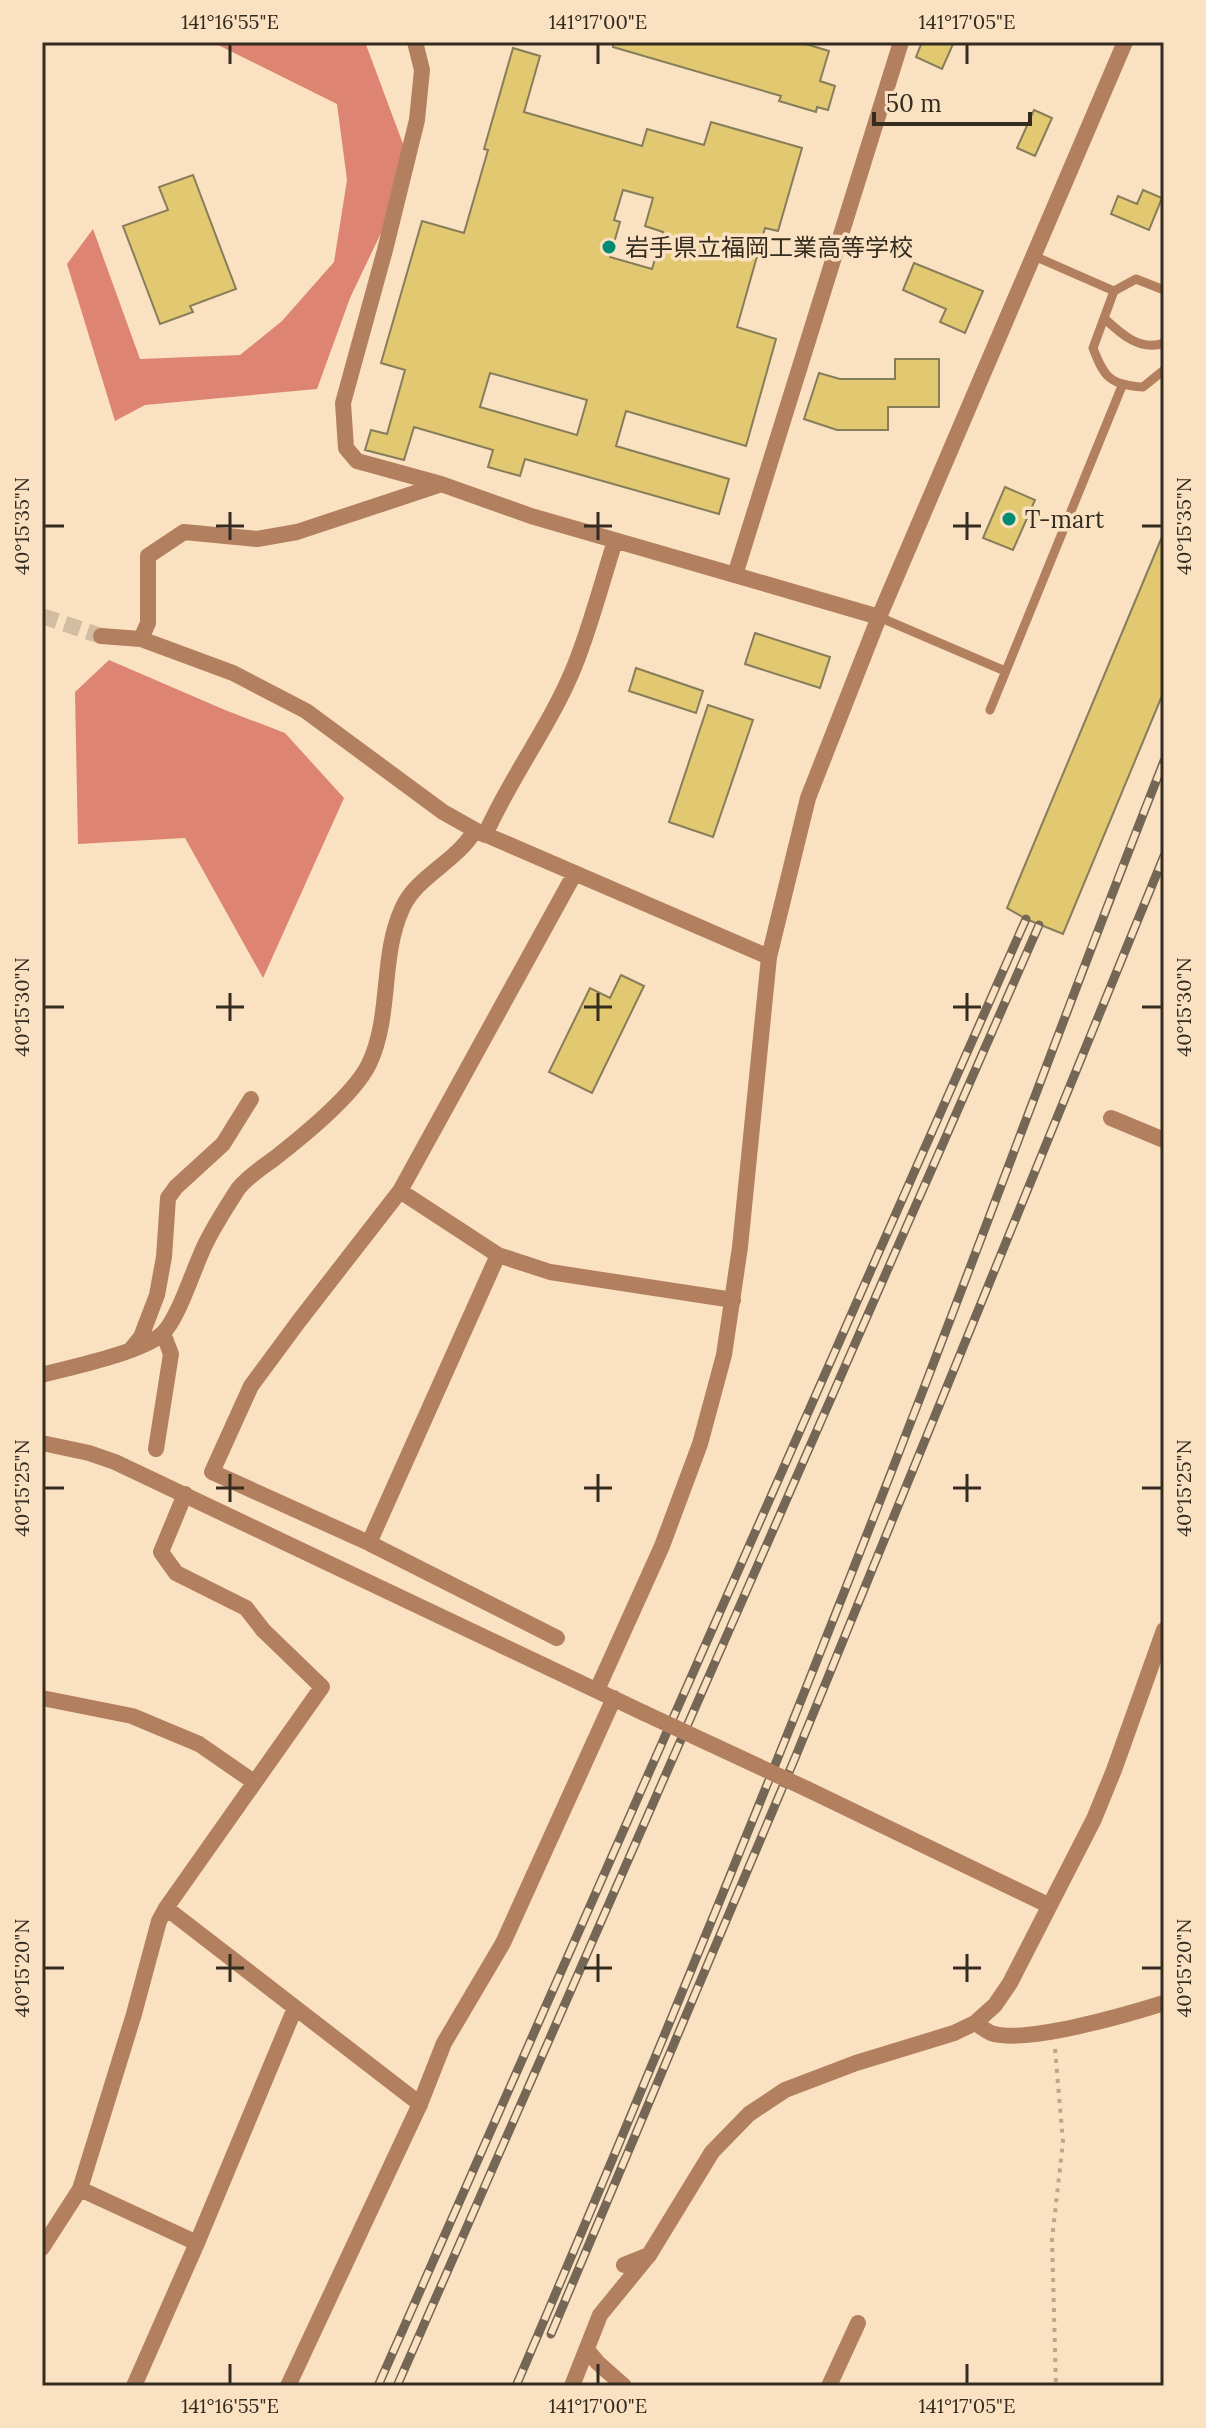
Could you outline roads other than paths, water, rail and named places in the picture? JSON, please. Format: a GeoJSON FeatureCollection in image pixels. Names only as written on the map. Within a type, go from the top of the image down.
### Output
{"type":"FeatureCollection","features":[{"type":"Feature","properties":{"kind":"street"},"geometry":{"type":"LineString","coordinates":[[415,42],[422,70],[417,120],[343,403],[346,448],[357,461],[441,484],[615,541],[879,617]]}},
{"type":"Feature","properties":{"kind":"street"},"geometry":{"type":"LineString","coordinates":[[735,575],[901,42]]}},
{"type":"Feature","properties":{"kind":"street"},"geometry":{"type":"LineString","coordinates":[[597,1690],[662,1546],[700,1444],[724,1355],[733,1300],[769,957],[808,798],[879,617],[1125,42]]}},
{"type":"Feature","properties":{"kind":"street"},"geometry":{"type":"LineString","coordinates":[[141,639],[148,623],[148,556],[184,532],[257,539],[297,532],[441,484]]}},
{"type":"Feature","properties":{"kind":"street"},"geometry":{"type":"LineString","coordinates":[[42,1375],[97,1361],[163,1333],[182,1300],[206,1242],[241,1186],[304,1135],[355,1084],[369,1064],[380,1025],[395,927],[402,908],[412,893],[480,832],[546,726],[575,665],[615,541]]}},
{"type":"Feature","properties":{"kind":"street"},"geometry":{"type":"LineString","coordinates":[[101,636],[141,639],[233,673],[306,711],[443,812],[480,832],[769,957]]}},
{"type":"Feature","properties":{"kind":"street"},"geometry":{"type":"LineString","coordinates":[[557,1638],[369,1543],[212,1472],[251,1386],[400,1191],[575,873]]}},
{"type":"Feature","properties":{"kind":"street"},"geometry":{"type":"LineString","coordinates":[[131,1349],[141,1337],[157,1295],[164,1257],[168,1198],[223,1144],[251,1099]]}},
{"type":"Feature","properties":{"kind":"street"},"geometry":{"type":"LineString","coordinates":[[1111,1118],[1164,1140]]}},
{"type":"Feature","properties":{"kind":"street"},"geometry":{"type":"LineString","coordinates":[[400,1191],[498,1255],[550,1272],[733,1300]]}},
{"type":"Feature","properties":{"kind":"street"},"geometry":{"type":"LineString","coordinates":[[369,1543],[498,1255]]}},
{"type":"Feature","properties":{"kind":"street"},"geometry":{"type":"LineString","coordinates":[[156,1449],[171,1354],[163,1333]]}},
{"type":"Feature","properties":{"kind":"street"},"geometry":{"type":"LineString","coordinates":[[42,1443],[115,1462],[185,1494],[1048,1905]]}},
{"type":"Feature","properties":{"kind":"street"},"geometry":{"type":"LineString","coordinates":[[42,2248],[80,2189],[159,1921],[322,1687],[263,1630],[246,1608],[176,1573],[161,1552],[185,1494]]}},
{"type":"Feature","properties":{"kind":"street"},"geometry":{"type":"LineString","coordinates":[[572,2386],[600,2315],[649,2255],[712,2152],[749,2114],[785,2090],[856,2063],[954,2033],[975,2023],[995,2005],[1010,1983],[1094,1819],[1164,1630]]}},
{"type":"Feature","properties":{"kind":"street"},"geometry":{"type":"LineString","coordinates":[[42,1698],[132,1716],[199,1744],[254,1782]]}},
{"type":"Feature","properties":{"kind":"street"},"geometry":{"type":"LineString","coordinates":[[288,2386],[420,2104],[444,2043],[503,1943],[614,1698]]}},
{"type":"Feature","properties":{"kind":"street"},"geometry":{"type":"LineString","coordinates":[[166,1908],[420,2104]]}},
{"type":"Feature","properties":{"kind":"street"},"geometry":{"type":"LineString","coordinates":[[975,2023],[992,2033],[1012,2036],[1115,2019],[1164,2003]]}},
{"type":"Feature","properties":{"kind":"street"},"geometry":{"type":"LineString","coordinates":[[134,2386],[295,2008]]}},
{"type":"Feature","properties":{"kind":"street"},"geometry":{"type":"LineString","coordinates":[[80,2189],[197,2243]]}},
{"type":"Feature","properties":{"kind":"street"},"geometry":{"type":"LineString","coordinates":[[624,2265],[649,2255]]}},
{"type":"Feature","properties":{"kind":"street"},"geometry":{"type":"LineString","coordinates":[[829,2386],[858,2323]]}},
{"type":"Feature","properties":{"kind":"street"},"geometry":{"type":"LineString","coordinates":[[587,2350],[624,2386]]}},
{"type":"Feature","properties":{"kind":"lane"},"geometry":{"type":"LineString","coordinates":[[1034,256],[1114,291]]}},
{"type":"Feature","properties":{"kind":"lane"},"geometry":{"type":"LineString","coordinates":[[1164,290],[1136,279],[1114,291],[1093,348],[1102,373],[1122,386],[1143,387],[1164,370]]}},
{"type":"Feature","properties":{"kind":"lane"},"geometry":{"type":"LineString","coordinates":[[1104,318],[1136,343],[1159,346],[1164,343]]}},
{"type":"Feature","properties":{"kind":"lane"},"geometry":{"type":"LineString","coordinates":[[990,710],[1122,386]]}},
{"type":"Feature","properties":{"kind":"lane"},"geometry":{"type":"LineString","coordinates":[[879,617],[1005,671]]}},
{"type":"Feature","properties":{"kind":"tunnel"},"geometry":{"type":"LineString","coordinates":[[42,616],[101,636]]}},
{"type":"Feature","properties":{"kind":"railway"},"geometry":{"type":"LineString","coordinates":[[516,2386],[672,2016],[824,1643],[1164,761]]}},
{"type":"Feature","properties":{"kind":"railway"},"geometry":{"type":"LineString","coordinates":[[551,2334],[795,1758],[1164,856]]}},
{"type":"Feature","properties":{"kind":"railway"},"geometry":{"type":"LineString","coordinates":[[378,2386],[1026,919]]}},
{"type":"Feature","properties":{"kind":"railway"},"geometry":{"type":"LineString","coordinates":[[397,2386],[1039,925]]}},
{"type":"Feature","properties":{"kind":"place","name":"岩手県立福岡工業高等学校"},"geometry":{"type":"Point","coordinates":[609,247]}},
{"type":"Feature","properties":{"kind":"place","name":"T-mart"},"geometry":{"type":"Point","coordinates":[1009,519]}}]}
